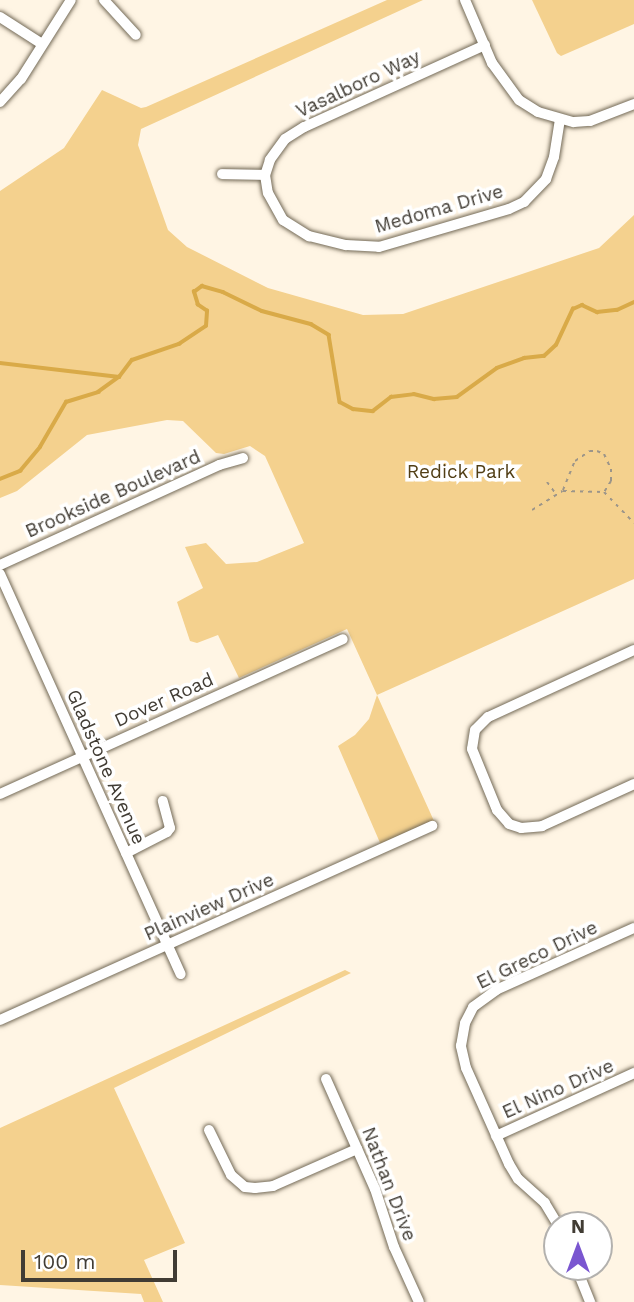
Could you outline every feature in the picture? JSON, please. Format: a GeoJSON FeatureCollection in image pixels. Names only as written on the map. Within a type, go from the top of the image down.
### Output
{"type":"FeatureCollection","features":[{"type":"Feature","properties":{"kind":"street"},"geometry":{"type":"LineString","coordinates":[[0,102],[21,79],[71,0]]}},
{"type":"Feature","properties":{"kind":"street"},"geometry":{"type":"LineString","coordinates":[[104,0],[136,35]]}},
{"type":"Feature","properties":{"kind":"street"},"geometry":{"type":"LineString","coordinates":[[465,0],[504,83],[519,100],[560,120],[590,121],[634,104]]}},
{"type":"Feature","properties":{"kind":"street"},"geometry":{"type":"LineString","coordinates":[[0,17],[43,44]]}},
{"type":"Feature","properties":{"kind":"street","name":"Vasalboro Way"},"geometry":{"type":"LineString","coordinates":[[265,175],[270,160],[285,139],[304,127],[485,45]]}},
{"type":"Feature","properties":{"kind":"street","name":"Medoma Drive"},"geometry":{"type":"LineString","coordinates":[[265,175],[268,193],[277,212],[291,227],[309,236],[346,244],[391,244],[524,202],[546,178],[554,157],[560,120]]}},
{"type":"Feature","properties":{"kind":"street"},"geometry":{"type":"LineString","coordinates":[[222,174],[265,175]]}},
{"type":"Feature","properties":{"kind":"street","name":"Brookside Boulevard"},"geometry":{"type":"LineString","coordinates":[[0,565],[219,465],[243,458]]}},
{"type":"Feature","properties":{"kind":"street","name":"Gladstone Avenue"},"geometry":{"type":"LineString","coordinates":[[0,574],[181,974]]}},
{"type":"Feature","properties":{"kind":"street","name":"Dover Road"},"geometry":{"type":"LineString","coordinates":[[0,793],[343,639]]}},
{"type":"Feature","properties":{"kind":"street"},"geometry":{"type":"LineString","coordinates":[[634,650],[497,712],[475,730],[474,759],[497,810],[515,827],[529,829],[542,826],[634,783]]}},
{"type":"Feature","properties":{"kind":"street"},"geometry":{"type":"LineString","coordinates":[[126,853],[170,828],[163,801]]}},
{"type":"Feature","properties":{"kind":"street","name":"Plainview Drive"},"geometry":{"type":"LineString","coordinates":[[0,1020],[432,826]]}},
{"type":"Feature","properties":{"kind":"street","name":"El Greco Drive"},"geometry":{"type":"LineString","coordinates":[[496,1136],[463,1057],[461,1046],[465,1023],[473,1007],[496,990],[634,928]]}},
{"type":"Feature","properties":{"kind":"street","name":"El Nino Drive"},"geometry":{"type":"LineString","coordinates":[[496,1136],[634,1073]]}},
{"type":"Feature","properties":{"kind":"street","name":"Nathan Drive"},"geometry":{"type":"LineString","coordinates":[[326,1079],[375,1189],[394,1247],[419,1302]]}},
{"type":"Feature","properties":{"kind":"street"},"geometry":{"type":"LineString","coordinates":[[209,1130],[231,1175],[245,1186],[255,1188],[273,1186],[357,1149]]}},
{"type":"Feature","properties":{"kind":"street"},"geometry":{"type":"LineString","coordinates":[[496,1136],[518,1179],[545,1203],[550,1211]]}},
{"type":"Feature","properties":{"kind":"street"},"geometry":{"type":"LineString","coordinates":[[582,1281],[590,1302]]}},
{"type":"Feature","properties":{"kind":"path"},"geometry":{"type":"LineString","coordinates":[[563,491],[575,461],[590,451],[597,451],[604,454],[611,469],[611,481],[604,492]]}},
{"type":"Feature","properties":{"kind":"path"},"geometry":{"type":"LineString","coordinates":[[547,482],[556,495]]}},
{"type":"Feature","properties":{"kind":"path"},"geometry":{"type":"LineString","coordinates":[[532,510],[563,491],[604,492],[634,523]]}},
{"type":"Feature","properties":{"kind":"green space","name":"Redick Park"},"geometry":{"type":"Polygon","coordinates":[[[387,0],[423,0],[141,129],[138,145],[168,230],[187,247],[268,288],[363,315],[403,314],[599,248],[634,215],[634,579],[377,695],[347,629],[239,678],[218,635],[197,643],[190,641],[177,602],[203,588],[185,547],[206,543],[226,564],[257,562],[304,543],[265,456],[250,446],[224,454],[216,453],[183,421],[167,420],[87,435],[17,491],[0,498],[0,191],[64,148],[102,90],[141,108],[146,107],[387,0]]]}},
{"type":"Feature","properties":{"kind":"green space"},"geometry":{"type":"Polygon","coordinates":[[[532,0],[634,0],[634,24],[561,56],[557,53],[532,0]]]}},
{"type":"Feature","properties":{"kind":"green space"},"geometry":{"type":"Polygon","coordinates":[[[377,695],[434,821],[381,845],[338,746],[355,735],[369,719],[377,695]]]}},
{"type":"Feature","properties":{"kind":"green space"},"geometry":{"type":"Polygon","coordinates":[[[345,970],[351,973],[114,1088],[185,1243],[144,1260],[163,1302],[144,1302],[141,1294],[0,1285],[0,1128],[345,970]]]}},
{"type":"Feature","properties":{"kind":"waterway"},"geometry":{"type":"LineString","coordinates":[[0,479],[20,471],[40,447],[66,402],[98,392],[119,377],[132,360],[179,344],[206,326],[207,311],[198,305],[194,292],[202,286],[223,292],[262,311],[311,324],[329,335],[340,402],[353,409],[373,411],[391,397],[414,394],[434,399],[457,397],[497,368],[524,358],[544,356],[556,345],[573,309],[582,305],[597,312],[617,310],[634,302]]}},
{"type":"Feature","properties":{"kind":"waterway"},"geometry":{"type":"LineString","coordinates":[[0,363],[119,377]]}}]}
